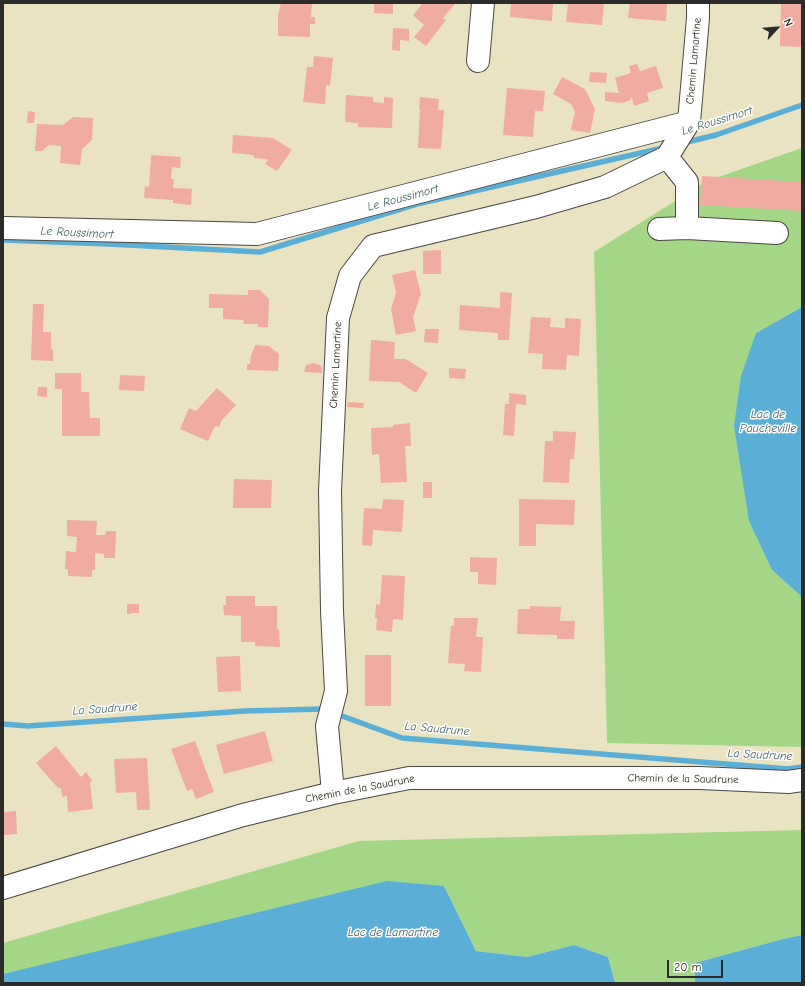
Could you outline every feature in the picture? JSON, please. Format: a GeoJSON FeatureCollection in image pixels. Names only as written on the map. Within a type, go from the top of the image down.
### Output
{"type":"FeatureCollection","features":[{"type":"Feature","properties":{"kind":"street"},"geometry":{"type":"LineString","coordinates":[[478,61],[483,3]]}},
{"type":"Feature","properties":{"kind":"street","name":"Chemin Lamartine"},"geometry":{"type":"LineString","coordinates":[[333,793],[326,726],[336,691],[332,611],[330,491],[338,318],[350,276],[374,246],[536,207],[605,187],[667,157],[690,122],[698,3]]}},
{"type":"Feature","properties":{"kind":"street"},"geometry":{"type":"LineString","coordinates":[[3,228],[257,234],[690,122]]}},
{"type":"Feature","properties":{"kind":"street"},"geometry":{"type":"LineString","coordinates":[[667,157],[687,182],[687,228]]}},
{"type":"Feature","properties":{"kind":"street"},"geometry":{"type":"LineString","coordinates":[[659,230],[687,228],[777,233]]}},
{"type":"Feature","properties":{"kind":"street","name":"Chemin de la Saudrune"},"geometry":{"type":"LineString","coordinates":[[3,888],[243,815],[333,793],[408,778],[700,778],[788,782],[802,780]]}},
{"type":"Feature","properties":{"kind":"green space"},"geometry":{"type":"Polygon","coordinates":[[[802,148],[802,307],[756,333],[772,570],[802,597],[802,747],[607,743],[594,252],[707,181],[802,148]]]}},
{"type":"Feature","properties":{"kind":"green space"},"geometry":{"type":"Polygon","coordinates":[[[802,830],[802,935],[695,963],[695,983],[676,983],[675,981],[671,983],[615,983],[608,957],[574,945],[527,957],[476,951],[444,886],[3,974],[3,943],[359,841],[802,830]]]}},
{"type":"Feature","properties":{"kind":"water","name":"Lac de Paucheville"},"geometry":{"type":"Polygon","coordinates":[[[802,307],[802,597],[772,570],[749,521],[734,426],[741,376],[756,333],[802,307]]]}},
{"type":"Feature","properties":{"kind":"water","name":"Lac de Lamartine"},"geometry":{"type":"Polygon","coordinates":[[[387,881],[444,886],[476,951],[527,957],[574,945],[608,957],[615,983],[3,983],[3,974],[387,881]]]}},
{"type":"Feature","properties":{"kind":"water"},"geometry":{"type":"Polygon","coordinates":[[[802,935],[802,983],[695,983],[695,963],[802,935]]]}},
{"type":"Feature","properties":{"kind":"building"},"geometry":{"type":"Polygon","coordinates":[[[281,3],[312,3],[311,17],[315,17],[315,24],[310,24],[310,37],[278,36],[278,16],[281,3]]]}},
{"type":"Feature","properties":{"kind":"building"},"geometry":{"type":"Polygon","coordinates":[[[374,3],[393,3],[393,14],[374,13],[374,3]]]}},
{"type":"Feature","properties":{"kind":"building"},"geometry":{"type":"Polygon","coordinates":[[[423,3],[455,4],[443,18],[446,20],[426,46],[414,37],[424,25],[413,15],[423,3]]]}},
{"type":"Feature","properties":{"kind":"building"},"geometry":{"type":"Polygon","coordinates":[[[511,3],[553,3],[552,21],[510,17],[511,3]]]}},
{"type":"Feature","properties":{"kind":"building"},"geometry":{"type":"Polygon","coordinates":[[[568,3],[604,3],[602,25],[566,22],[568,3]]]}},
{"type":"Feature","properties":{"kind":"building"},"geometry":{"type":"Polygon","coordinates":[[[630,3],[667,3],[666,21],[628,18],[630,3]]]}},
{"type":"Feature","properties":{"kind":"building"},"geometry":{"type":"Polygon","coordinates":[[[781,3],[802,3],[802,47],[780,46],[781,3]]]}},
{"type":"Feature","properties":{"kind":"building"},"geometry":{"type":"Polygon","coordinates":[[[393,28],[409,29],[409,41],[400,40],[400,51],[392,50],[393,28]]]}},
{"type":"Feature","properties":{"kind":"building"},"geometry":{"type":"Polygon","coordinates":[[[314,56],[333,58],[330,86],[326,85],[325,104],[303,102],[307,67],[313,67],[314,56]]]}},
{"type":"Feature","properties":{"kind":"building"},"geometry":{"type":"Polygon","coordinates":[[[637,64],[640,71],[656,66],[663,88],[647,93],[649,101],[634,106],[632,98],[630,98],[631,100],[622,103],[605,101],[605,92],[619,93],[615,78],[631,73],[629,66],[637,64]]]}},
{"type":"Feature","properties":{"kind":"building"},"geometry":{"type":"Polygon","coordinates":[[[590,72],[607,73],[606,83],[589,82],[590,72]]]}},
{"type":"Feature","properties":{"kind":"building"},"geometry":{"type":"Polygon","coordinates":[[[562,77],[585,89],[595,109],[590,133],[571,130],[575,112],[571,104],[553,94],[562,77]]]}},
{"type":"Feature","properties":{"kind":"building"},"geometry":{"type":"Polygon","coordinates":[[[507,88],[545,91],[543,111],[535,111],[533,137],[503,135],[507,88]]]}},
{"type":"Feature","properties":{"kind":"building"},"geometry":{"type":"Polygon","coordinates":[[[346,95],[373,97],[373,102],[384,103],[384,97],[393,98],[392,128],[358,127],[358,123],[345,122],[346,95]]]}},
{"type":"Feature","properties":{"kind":"building"},"geometry":{"type":"Polygon","coordinates":[[[420,97],[439,99],[438,110],[444,110],[441,149],[418,148],[420,97]]]}},
{"type":"Feature","properties":{"kind":"building"},"geometry":{"type":"Polygon","coordinates":[[[28,111],[35,112],[34,123],[27,123],[28,111]]]}},
{"type":"Feature","properties":{"kind":"building"},"geometry":{"type":"Polygon","coordinates":[[[73,117],[93,118],[92,140],[82,149],[80,165],[60,163],[61,146],[49,145],[42,151],[35,151],[37,124],[63,125],[73,117]]]}},
{"type":"Feature","properties":{"kind":"building"},"geometry":{"type":"Polygon","coordinates":[[[233,135],[273,138],[292,150],[277,171],[265,164],[268,160],[266,159],[254,158],[254,155],[232,153],[233,135]]]}},
{"type":"Feature","properties":{"kind":"building"},"geometry":{"type":"Polygon","coordinates":[[[151,155],[181,157],[180,168],[172,167],[171,179],[174,179],[173,188],[192,189],[191,205],[173,203],[173,200],[144,198],[145,186],[149,187],[151,155]]]}},
{"type":"Feature","properties":{"kind":"building"},"geometry":{"type":"Polygon","coordinates":[[[702,176],[802,182],[802,211],[700,205],[702,176]]]}},
{"type":"Feature","properties":{"kind":"building"},"geometry":{"type":"Polygon","coordinates":[[[441,250],[441,274],[423,274],[423,251],[441,250]]]}},
{"type":"Feature","properties":{"kind":"building"},"geometry":{"type":"Polygon","coordinates":[[[415,270],[421,294],[413,317],[416,331],[396,335],[391,309],[396,293],[392,275],[415,270]]]}},
{"type":"Feature","properties":{"kind":"building"},"geometry":{"type":"Polygon","coordinates":[[[248,290],[260,290],[269,299],[268,327],[258,327],[258,324],[243,324],[244,320],[223,319],[223,308],[209,308],[209,294],[248,295],[248,290]]]}},
{"type":"Feature","properties":{"kind":"building"},"geometry":{"type":"Polygon","coordinates":[[[500,292],[512,293],[509,340],[498,340],[498,333],[459,330],[460,305],[500,308],[500,292]]]}},
{"type":"Feature","properties":{"kind":"building"},"geometry":{"type":"Polygon","coordinates":[[[33,304],[44,304],[43,332],[51,332],[53,361],[31,360],[33,304]]]}},
{"type":"Feature","properties":{"kind":"building"},"geometry":{"type":"Polygon","coordinates":[[[531,317],[551,318],[550,327],[565,328],[565,318],[581,319],[579,356],[567,355],[566,370],[542,369],[543,354],[528,353],[531,317]]]}},
{"type":"Feature","properties":{"kind":"building"},"geometry":{"type":"Polygon","coordinates":[[[425,329],[439,329],[438,343],[424,342],[425,329]]]}},
{"type":"Feature","properties":{"kind":"building"},"geometry":{"type":"Polygon","coordinates":[[[371,340],[395,342],[394,359],[406,359],[428,373],[416,393],[399,382],[369,381],[371,340]]]}},
{"type":"Feature","properties":{"kind":"building"},"geometry":{"type":"Polygon","coordinates":[[[255,345],[269,346],[279,354],[278,371],[247,370],[247,364],[250,364],[255,345]]]}},
{"type":"Feature","properties":{"kind":"building"},"geometry":{"type":"Polygon","coordinates":[[[313,363],[320,365],[322,368],[322,373],[304,372],[306,365],[313,363]]]}},
{"type":"Feature","properties":{"kind":"building"},"geometry":{"type":"Polygon","coordinates":[[[449,368],[466,369],[465,379],[449,378],[449,368]]]}},
{"type":"Feature","properties":{"kind":"building"},"geometry":{"type":"Polygon","coordinates":[[[55,373],[81,373],[81,392],[89,392],[90,418],[100,418],[100,436],[62,436],[62,389],[55,389],[55,373]]]}},
{"type":"Feature","properties":{"kind":"building"},"geometry":{"type":"Polygon","coordinates":[[[120,375],[145,376],[144,391],[119,390],[120,375]]]}},
{"type":"Feature","properties":{"kind":"building"},"geometry":{"type":"Polygon","coordinates":[[[38,387],[47,387],[47,397],[37,396],[38,387]]]}},
{"type":"Feature","properties":{"kind":"building"},"geometry":{"type":"Polygon","coordinates":[[[217,388],[236,405],[222,420],[219,427],[215,426],[208,441],[180,429],[189,408],[196,411],[217,388]]]}},
{"type":"Feature","properties":{"kind":"building"},"geometry":{"type":"Polygon","coordinates":[[[509,393],[526,395],[526,405],[516,404],[514,436],[503,435],[505,404],[509,404],[509,393]]]}},
{"type":"Feature","properties":{"kind":"building"},"geometry":{"type":"Polygon","coordinates":[[[348,402],[364,403],[363,408],[347,407],[348,402]]]}},
{"type":"Feature","properties":{"kind":"building"},"geometry":{"type":"Polygon","coordinates":[[[410,423],[411,446],[405,446],[407,482],[381,483],[379,454],[372,455],[371,428],[393,427],[393,425],[410,423]]]}},
{"type":"Feature","properties":{"kind":"building"},"geometry":{"type":"Polygon","coordinates":[[[553,431],[576,432],[574,459],[570,459],[569,483],[543,482],[545,441],[553,441],[553,431]]]}},
{"type":"Feature","properties":{"kind":"building"},"geometry":{"type":"Polygon","coordinates":[[[234,479],[272,480],[271,508],[233,508],[234,479]]]}},
{"type":"Feature","properties":{"kind":"building"},"geometry":{"type":"Polygon","coordinates":[[[423,482],[432,482],[432,498],[423,498],[423,482]]]}},
{"type":"Feature","properties":{"kind":"building"},"geometry":{"type":"Polygon","coordinates":[[[383,499],[404,500],[402,532],[373,530],[372,546],[362,545],[364,508],[382,509],[383,499]]]}},
{"type":"Feature","properties":{"kind":"building"},"geometry":{"type":"Polygon","coordinates":[[[519,499],[575,500],[574,525],[536,524],[536,546],[519,546],[519,499]]]}},
{"type":"Feature","properties":{"kind":"building"},"geometry":{"type":"Polygon","coordinates":[[[67,520],[97,521],[96,535],[105,535],[106,531],[116,531],[115,558],[104,558],[104,554],[95,553],[95,570],[92,570],[92,577],[68,576],[68,569],[65,569],[66,551],[76,552],[77,537],[67,536],[67,520]]]}},
{"type":"Feature","properties":{"kind":"building"},"geometry":{"type":"Polygon","coordinates":[[[470,557],[497,558],[496,585],[478,584],[478,572],[470,572],[470,557]]]}},
{"type":"Feature","properties":{"kind":"building"},"geometry":{"type":"Polygon","coordinates":[[[382,575],[405,576],[403,620],[393,619],[392,632],[376,630],[376,604],[380,605],[382,575]]]}},
{"type":"Feature","properties":{"kind":"building"},"geometry":{"type":"Polygon","coordinates":[[[226,596],[255,596],[255,606],[277,606],[277,629],[279,629],[280,647],[255,646],[255,642],[241,642],[241,616],[224,615],[223,605],[226,605],[226,596]]]}},
{"type":"Feature","properties":{"kind":"building"},"geometry":{"type":"Polygon","coordinates":[[[127,604],[139,604],[139,613],[127,614],[127,604]]]}},
{"type":"Feature","properties":{"kind":"building"},"geometry":{"type":"Polygon","coordinates":[[[530,606],[561,607],[560,621],[575,621],[574,639],[557,639],[557,635],[517,634],[518,609],[530,609],[530,606]]]}},
{"type":"Feature","properties":{"kind":"building"},"geometry":{"type":"Polygon","coordinates":[[[454,618],[478,618],[476,637],[483,637],[481,672],[464,671],[465,664],[448,663],[451,626],[454,626],[454,618]]]}},
{"type":"Feature","properties":{"kind":"building"},"geometry":{"type":"Polygon","coordinates":[[[365,655],[391,655],[391,706],[365,706],[365,655]]]}},
{"type":"Feature","properties":{"kind":"building"},"geometry":{"type":"Polygon","coordinates":[[[240,656],[241,691],[218,692],[216,657],[240,656]]]}},
{"type":"Feature","properties":{"kind":"building"},"geometry":{"type":"Polygon","coordinates":[[[265,731],[273,761],[224,774],[216,745],[265,731]]]}},
{"type":"Feature","properties":{"kind":"building"},"geometry":{"type":"Polygon","coordinates":[[[195,741],[214,792],[196,799],[192,789],[187,791],[171,749],[195,741]]]}},
{"type":"Feature","properties":{"kind":"building"},"geometry":{"type":"Polygon","coordinates":[[[56,746],[81,777],[86,772],[92,780],[90,783],[93,809],[68,812],[67,796],[62,797],[61,788],[58,788],[36,763],[56,746]]]}},
{"type":"Feature","properties":{"kind":"building"},"geometry":{"type":"Polygon","coordinates":[[[147,758],[150,810],[137,810],[136,792],[116,793],[114,759],[147,758]]]}},
{"type":"Feature","properties":{"kind":"building"},"geometry":{"type":"Polygon","coordinates":[[[16,811],[17,834],[3,835],[3,812],[16,811]]]}},
{"type":"Feature","properties":{"kind":"waterway","name":"Le Roussimort"},"geometry":{"type":"LineString","coordinates":[[683,143],[716,135],[802,105]]}},
{"type":"Feature","properties":{"kind":"waterway","name":"Le Roussimort"},"geometry":{"type":"LineString","coordinates":[[3,240],[260,252],[417,204],[667,147]]}},
{"type":"Feature","properties":{"kind":"waterway","name":"La Saudrune"},"geometry":{"type":"LineString","coordinates":[[3,724],[28,726],[245,711],[326,710]]}},
{"type":"Feature","properties":{"kind":"waterway","name":"La Saudrune"},"geometry":{"type":"LineString","coordinates":[[334,713],[402,738],[788,769],[802,767]]}}]}
